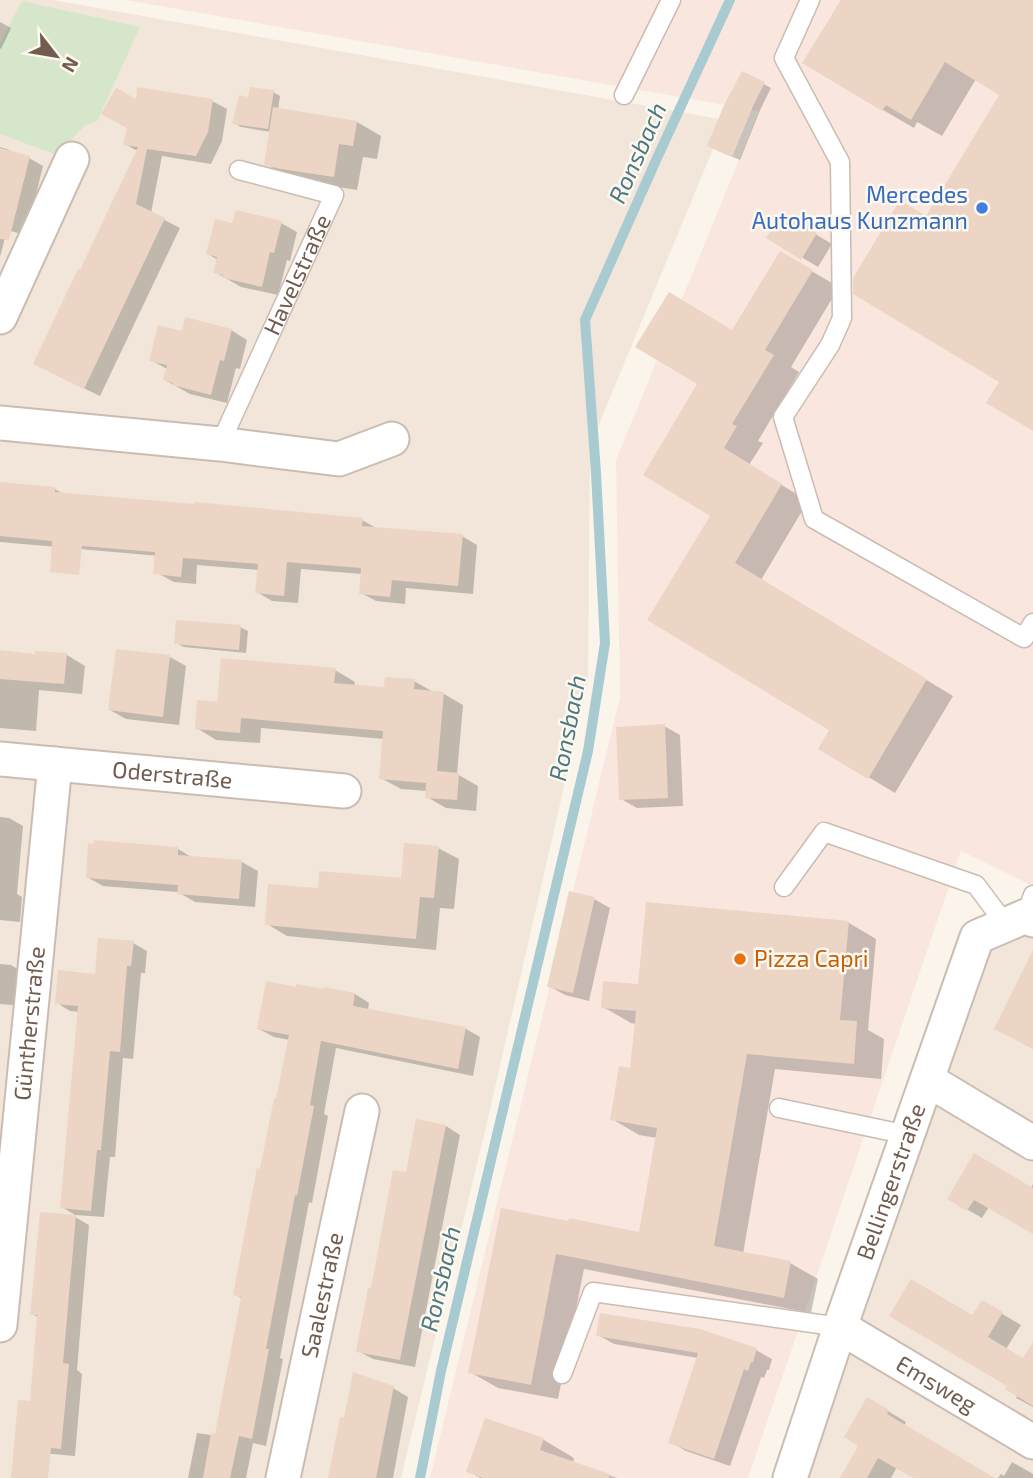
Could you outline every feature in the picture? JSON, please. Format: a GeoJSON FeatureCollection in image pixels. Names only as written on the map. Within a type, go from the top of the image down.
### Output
{"type":"FeatureCollection","features":[{"type":"Feature","properties":{"kind":"street"},"geometry":{"type":"LineString","coordinates":[[0,317],[72,159]]}},
{"type":"Feature","properties":{"kind":"street"},"geometry":{"type":"LineString","coordinates":[[0,423],[220,444],[340,459],[392,439]]}},
{"type":"Feature","properties":{"kind":"street","name":"Oderstraße"},"geometry":{"type":"LineString","coordinates":[[0,759],[344,791]]}},
{"type":"Feature","properties":{"kind":"street","name":"Güntherstraße"},"geometry":{"type":"LineString","coordinates":[[0,1325],[55,764]]}},
{"type":"Feature","properties":{"kind":"street","name":"Bellingerstraße"},"geometry":{"type":"LineString","coordinates":[[790,1478],[977,937],[1024,914]]}},
{"type":"Feature","properties":{"kind":"street"},"geometry":{"type":"LineString","coordinates":[[928,1080],[1033,1143]]}},
{"type":"Feature","properties":{"kind":"street","name":"Saalestraße"},"geometry":{"type":"LineString","coordinates":[[282,1478],[362,1111]]}},
{"type":"Feature","properties":{"kind":"street","name":"Emsweg"},"geometry":{"type":"LineString","coordinates":[[840,1327],[1033,1442]]}},
{"type":"Feature","properties":{"kind":"lane"},"geometry":{"type":"LineString","coordinates":[[624,95],[671,0]]}},
{"type":"Feature","properties":{"kind":"lane"},"geometry":{"type":"LineString","coordinates":[[810,0],[784,58],[840,162],[842,318],[830,345],[783,417],[814,519],[1024,638],[1033,623]]}},
{"type":"Feature","properties":{"kind":"lane","name":"Havelstraße"},"geometry":{"type":"LineString","coordinates":[[220,444],[334,195],[239,170]]}},
{"type":"Feature","properties":{"kind":"lane"},"geometry":{"type":"LineString","coordinates":[[784,887],[824,832],[976,885],[1024,914]]}},
{"type":"Feature","properties":{"kind":"lane"},"geometry":{"type":"LineString","coordinates":[[779,1108],[908,1135]]}},
{"type":"Feature","properties":{"kind":"lane"},"geometry":{"type":"LineString","coordinates":[[562,1374],[593,1292],[840,1327]]}},
{"type":"Feature","properties":{"kind":"shaded area"},"geometry":{"type":"Polygon","coordinates":[[[0,0],[53,0],[725,120],[590,446],[588,682],[485,1131],[401,1478],[0,1478],[0,0]]]}},
{"type":"Feature","properties":{"kind":"shaded area"},"geometry":{"type":"Polygon","coordinates":[[[126,0],[1033,0],[1033,886],[961,851],[748,1478],[430,1478],[620,697],[616,460],[759,111],[126,0]]]}},
{"type":"Feature","properties":{"kind":"shaded area"},"geometry":{"type":"Polygon","coordinates":[[[1033,920],[1033,1478],[790,1478],[977,937],[1033,920]]]}},
{"type":"Feature","properties":{"kind":"green space"},"geometry":{"type":"Polygon","coordinates":[[[22,1],[140,27],[97,121],[85,125],[57,155],[0,134],[0,43],[22,1]]]}},
{"type":"Feature","properties":{"kind":"building","name":"Mercedes Autohaus Kunzmann"},"geometry":{"type":"Polygon","coordinates":[[[841,0],[1033,0],[1033,431],[986,403],[999,382],[853,294],[853,278],[900,200],[926,216],[999,95],[945,62],[911,120],[886,105],[882,111],[802,63],[841,0]]]}},
{"type":"Feature","properties":{"kind":"building"},"geometry":{"type":"Polygon","coordinates":[[[742,71],[765,82],[732,157],[707,146],[742,71]]]}},
{"type":"Feature","properties":{"kind":"building"},"geometry":{"type":"Polygon","coordinates":[[[137,87],[213,99],[208,132],[196,156],[147,149],[136,204],[165,218],[84,389],[33,364],[138,147],[123,145],[127,128],[101,114],[116,88],[136,99],[137,87]]]}},
{"type":"Feature","properties":{"kind":"building"},"geometry":{"type":"Polygon","coordinates":[[[250,87],[274,90],[268,129],[232,124],[239,95],[248,97],[250,87]]]}},
{"type":"Feature","properties":{"kind":"building"},"geometry":{"type":"Polygon","coordinates":[[[273,107],[357,121],[353,146],[339,144],[334,177],[264,165],[273,107]]]}},
{"type":"Feature","properties":{"kind":"building"},"geometry":{"type":"Polygon","coordinates":[[[0,148],[30,156],[9,240],[0,239],[0,148]]]}},
{"type":"Feature","properties":{"kind":"building"},"geometry":{"type":"Polygon","coordinates":[[[236,210],[282,221],[274,253],[270,252],[262,287],[213,273],[217,257],[206,254],[215,219],[232,223],[236,210]]]}},
{"type":"Feature","properties":{"kind":"building"},"geometry":{"type":"Polygon","coordinates":[[[782,212],[817,233],[801,260],[766,238],[782,212]]]}},
{"type":"Feature","properties":{"kind":"building"},"geometry":{"type":"Polygon","coordinates":[[[780,251],[813,270],[765,350],[774,355],[732,424],[737,426],[724,448],[782,484],[735,563],[927,679],[868,779],[818,749],[829,730],[647,620],[710,516],[643,475],[697,384],[635,347],[669,292],[732,330],[780,251]]]}},
{"type":"Feature","properties":{"kind":"building"},"geometry":{"type":"Polygon","coordinates":[[[185,317],[232,329],[211,395],[172,385],[173,383],[163,380],[167,365],[149,361],[158,325],[182,331],[185,317]]]}},
{"type":"Feature","properties":{"kind":"building"},"geometry":{"type":"Polygon","coordinates":[[[0,482],[55,487],[55,492],[363,518],[362,526],[463,534],[458,586],[392,580],[390,597],[359,594],[361,568],[287,562],[284,596],[255,593],[258,564],[183,558],[181,577],[153,574],[155,552],[82,546],[79,575],[50,572],[52,541],[0,536],[0,482]]]}},
{"type":"Feature","properties":{"kind":"building"},"geometry":{"type":"Polygon","coordinates":[[[176,620],[241,625],[239,650],[174,644],[176,620]]]}},
{"type":"Feature","properties":{"kind":"building"},"geometry":{"type":"Polygon","coordinates":[[[116,649],[170,655],[163,717],[108,710],[116,649]]]}},
{"type":"Feature","properties":{"kind":"building"},"geometry":{"type":"Polygon","coordinates":[[[0,650],[35,654],[35,651],[67,653],[64,684],[0,679],[0,650]]]}},
{"type":"Feature","properties":{"kind":"building"},"geometry":{"type":"Polygon","coordinates":[[[221,658],[336,668],[334,683],[384,687],[385,677],[415,679],[414,689],[444,692],[437,771],[459,773],[457,800],[425,798],[426,783],[379,779],[383,731],[241,718],[240,733],[195,729],[197,700],[217,702],[221,658]]]}},
{"type":"Feature","properties":{"kind":"building"},"geometry":{"type":"Polygon","coordinates":[[[665,724],[668,798],[619,800],[616,727],[665,724]]]}},
{"type":"Feature","properties":{"kind":"building"},"geometry":{"type":"Polygon","coordinates":[[[94,840],[178,847],[178,855],[242,860],[239,899],[177,894],[178,885],[86,878],[88,843],[93,844],[94,840]]]}},
{"type":"Feature","properties":{"kind":"building"},"geometry":{"type":"Polygon","coordinates":[[[404,843],[439,846],[434,898],[420,897],[416,939],[265,925],[268,884],[318,888],[319,871],[401,878],[404,843]]]}},
{"type":"Feature","properties":{"kind":"building"},"geometry":{"type":"Polygon","coordinates":[[[569,891],[595,897],[573,993],[547,987],[569,891]]]}},
{"type":"Feature","properties":{"kind":"building"},"geometry":{"type":"Polygon","coordinates":[[[646,902],[849,921],[840,1020],[857,1021],[854,1064],[747,1054],[714,1246],[791,1261],[784,1298],[556,1254],[531,1385],[468,1373],[501,1208],[639,1232],[657,1128],[610,1120],[619,1066],[630,1068],[636,1011],[601,1008],[603,981],[638,984],[646,902]]]}},
{"type":"Feature","properties":{"kind":"building"},"geometry":{"type":"Polygon","coordinates":[[[98,938],[134,941],[131,966],[127,966],[120,1052],[110,1051],[101,1150],[97,1150],[91,1211],[60,1208],[78,1006],[55,1004],[58,970],[95,974],[98,938]]]}},
{"type":"Feature","properties":{"kind":"building"},"geometry":{"type":"Polygon","coordinates":[[[1033,950],[1033,1049],[994,1029],[1033,950]]]}},
{"type":"Feature","properties":{"kind":"building"},"geometry":{"type":"Polygon","coordinates":[[[266,981],[355,993],[353,1006],[466,1027],[458,1069],[321,1041],[310,1105],[314,1106],[266,1349],[269,1349],[252,1439],[239,1436],[230,1478],[203,1478],[211,1433],[215,1434],[241,1297],[233,1295],[257,1168],[260,1169],[289,1035],[257,1029],[266,981]]]}},
{"type":"Feature","properties":{"kind":"building"},"geometry":{"type":"Polygon","coordinates":[[[416,1119],[446,1125],[400,1360],[356,1352],[393,1170],[406,1172],[416,1119]]]}},
{"type":"Feature","properties":{"kind":"building"},"geometry":{"type":"Polygon","coordinates":[[[974,1153],[1033,1188],[1033,1234],[974,1200],[967,1211],[947,1199],[974,1153]]]}},
{"type":"Feature","properties":{"kind":"building"},"geometry":{"type":"Polygon","coordinates":[[[40,1212],[76,1215],[63,1363],[69,1364],[61,1449],[51,1448],[48,1478],[11,1478],[18,1400],[30,1401],[37,1315],[30,1315],[40,1212]]]}},
{"type":"Feature","properties":{"kind":"building"},"geometry":{"type":"Polygon","coordinates":[[[911,1279],[972,1315],[982,1300],[1003,1312],[988,1337],[1023,1358],[1033,1342],[1033,1406],[1005,1389],[1007,1386],[889,1316],[911,1279]]]}},
{"type":"Feature","properties":{"kind":"building"},"geometry":{"type":"Polygon","coordinates":[[[600,1313],[700,1329],[757,1348],[748,1371],[744,1369],[714,1459],[668,1443],[698,1353],[596,1336],[600,1313]]]}},
{"type":"Feature","properties":{"kind":"building"},"geometry":{"type":"Polygon","coordinates":[[[353,1372],[394,1386],[376,1478],[328,1478],[340,1417],[344,1418],[353,1372]]]}},
{"type":"Feature","properties":{"kind":"building"},"geometry":{"type":"Polygon","coordinates":[[[867,1397],[889,1410],[887,1414],[995,1478],[913,1478],[878,1458],[867,1478],[840,1478],[858,1446],[844,1437],[867,1397]]]}},
{"type":"Feature","properties":{"kind":"building"},"geometry":{"type":"Polygon","coordinates":[[[485,1418],[544,1438],[540,1450],[610,1474],[609,1478],[483,1478],[466,1472],[485,1418]]]}},
{"type":"Feature","properties":{"kind":"waterway","name":"Ronsbach"},"geometry":{"type":"LineString","coordinates":[[420,1478],[441,1371],[588,751],[605,643],[585,320],[730,0]]}},
{"type":"Feature","properties":{"kind":"place","name":"Mercedes Autohaus Kunzmann"},"geometry":{"type":"Point","coordinates":[982,208]}},
{"type":"Feature","properties":{"kind":"place","name":"Pizza Capri"},"geometry":{"type":"Point","coordinates":[740,959]}}]}
